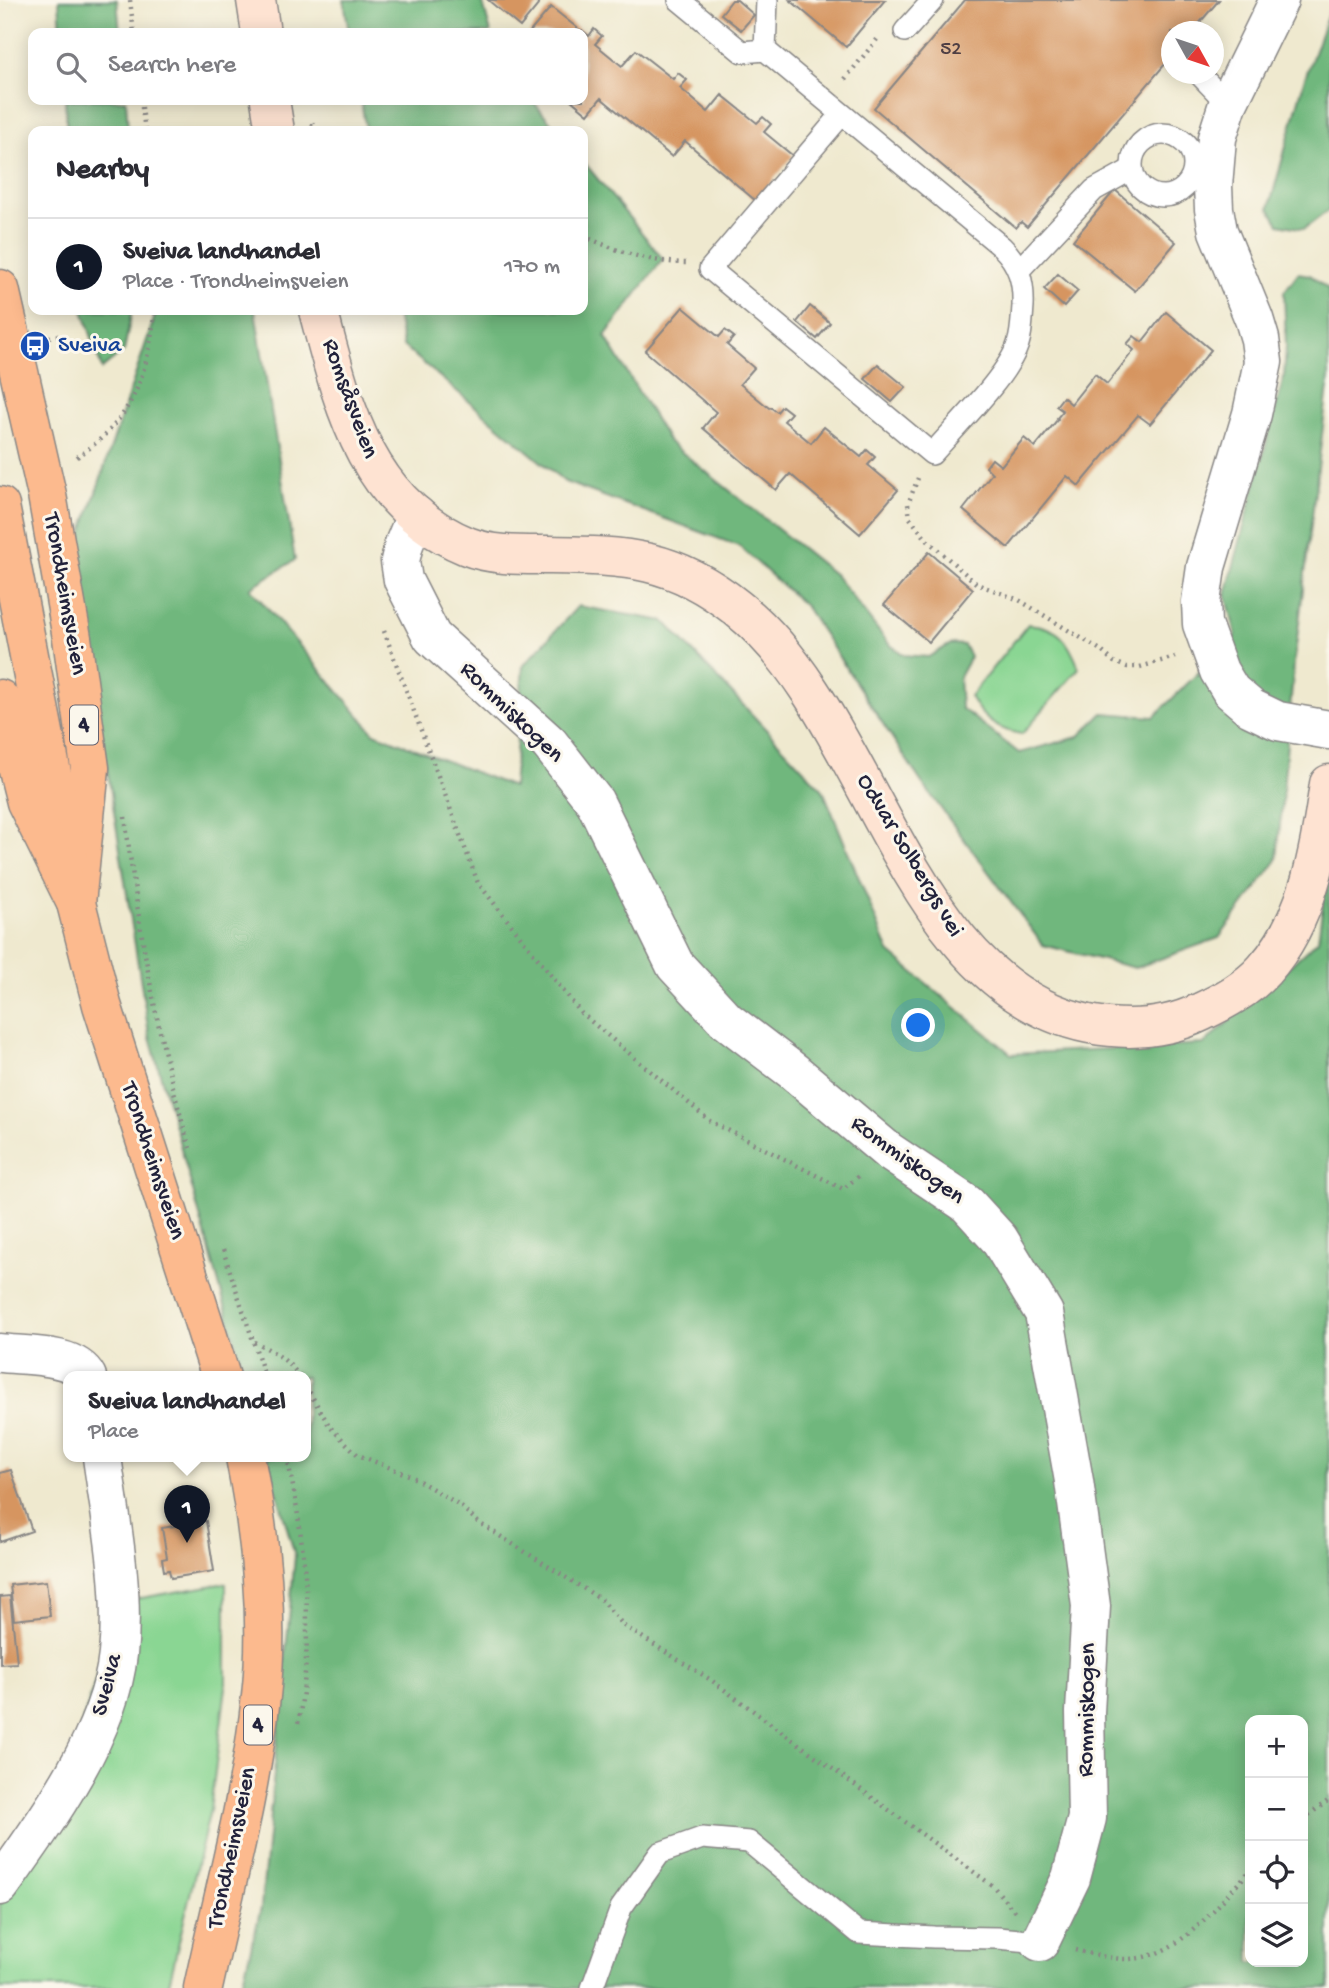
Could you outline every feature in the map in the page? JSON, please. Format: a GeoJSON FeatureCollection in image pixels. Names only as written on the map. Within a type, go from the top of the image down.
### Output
{"type":"FeatureCollection","features":[{"type":"Feature","properties":{"kind":"highway","name":"Trondheimsveien"},"geometry":{"type":"LineString","coordinates":[[0,289],[50,508],[90,768],[76,903]]}},
{"type":"Feature","properties":{"kind":"highway"},"geometry":{"type":"LineString","coordinates":[[0,506],[76,903]]}},
{"type":"Feature","properties":{"kind":"highway","name":"Trondheimsveien"},"geometry":{"type":"LineString","coordinates":[[0,699],[26,802],[76,903],[102,1005],[219,1371]]}},
{"type":"Feature","properties":{"kind":"highway","name":"Trondheimsveien"},"geometry":{"type":"LineString","coordinates":[[203,1988],[252,1759],[262,1693],[262,1598],[253,1497],[246,1462]]}},
{"type":"Feature","properties":{"kind":"street"},"geometry":{"type":"LineString","coordinates":[[256,0],[260,28]]}},
{"type":"Feature","properties":{"kind":"street"},"geometry":{"type":"LineString","coordinates":[[1279,0],[1228,104],[1205,163],[1218,231],[1254,319],[1263,362],[1252,414],[1212,540],[1201,602],[1202,624],[1219,671],[1231,691],[1251,708],[1278,721],[1329,730]]}},
{"type":"Feature","properties":{"kind":"street"},"geometry":{"type":"LineString","coordinates":[[271,105],[274,126]]}},
{"type":"Feature","properties":{"kind":"street","name":"Romsåsveien"},"geometry":{"type":"LineString","coordinates":[[319,315],[353,425],[370,464],[391,492],[416,515]]}},
{"type":"Feature","properties":{"kind":"street","name":"Rommiskogen"},"geometry":{"type":"LineString","coordinates":[[416,515],[400,561],[403,580],[432,638],[549,743],[595,802],[675,965],[726,1020],[793,1071],[888,1151],[967,1204],[999,1239],[1044,1313],[1091,1606],[1085,1712],[1087,1818],[1071,1878],[1040,1942]]}},
{"type":"Feature","properties":{"kind":"street","name":"Odvar Solbergs vei"},"geometry":{"type":"LineString","coordinates":[[416,515],[469,547],[499,553],[604,556],[647,561],[680,572],[738,608],[775,643],[807,686],[841,741],[907,862],[938,912],[968,950],[999,980],[1033,1004],[1073,1021],[1113,1029],[1154,1027],[1192,1017],[1231,998],[1264,970],[1288,934],[1307,892],[1319,847],[1329,785]]}},
{"type":"Feature","properties":{"kind":"street"},"geometry":{"type":"LineString","coordinates":[[0,1353],[63,1360],[76,1365],[82,1371]]}},
{"type":"Feature","properties":{"kind":"street","name":"Sveiva"},"geometry":{"type":"LineString","coordinates":[[0,1886],[65,1789],[98,1724],[112,1685],[120,1632],[118,1590],[103,1462]]}},
{"type":"Feature","properties":{"kind":"lane"},"geometry":{"type":"LineString","coordinates":[[679,0],[742,52],[765,50],[835,108],[1002,247],[1013,258],[1022,284],[1018,343],[1007,367],[932,454],[710,269],[835,108]]}},
{"type":"Feature","properties":{"kind":"lane"},"geometry":{"type":"LineString","coordinates":[[765,50],[767,0]]}},
{"type":"Feature","properties":{"kind":"lane"},"geometry":{"type":"LineString","coordinates":[[1209,84],[1228,104]]}},
{"type":"Feature","properties":{"kind":"lane"},"geometry":{"type":"LineString","coordinates":[[1161,133],[1181,139],[1193,155],[1205,163],[1189,184],[1171,196],[1150,194],[1135,179],[1132,169],[1136,149],[1151,136],[1161,133]]}},
{"type":"Feature","properties":{"kind":"lane"},"geometry":{"type":"LineString","coordinates":[[1019,270],[1094,190],[1132,169]]}},
{"type":"Feature","properties":{"kind":"lane"},"geometry":{"type":"LineString","coordinates":[[592,1988],[621,1908],[660,1853],[702,1838],[749,1842],[859,1933],[1040,1942]]}},
{"type":"Feature","properties":{"kind":"path"},"geometry":{"type":"LineString","coordinates":[[130,0],[133,28]]}},
{"type":"Feature","properties":{"kind":"path"},"geometry":{"type":"LineString","coordinates":[[835,108],[889,27],[899,19],[919,16]]}},
{"type":"Feature","properties":{"kind":"path"},"geometry":{"type":"LineString","coordinates":[[142,105],[145,126]]}},
{"type":"Feature","properties":{"kind":"path"},"geometry":{"type":"LineString","coordinates":[[588,238],[648,261],[695,262],[710,269]]}},
{"type":"Feature","properties":{"kind":"path"},"geometry":{"type":"LineString","coordinates":[[76,458],[109,433],[133,398],[151,341],[154,315]]}},
{"type":"Feature","properties":{"kind":"path"},"geometry":{"type":"LineString","coordinates":[[48,338],[60,335]]}},
{"type":"Feature","properties":{"kind":"path"},"geometry":{"type":"LineString","coordinates":[[932,454],[923,467],[908,504],[910,517],[927,540],[977,584],[1019,600],[1099,649],[1114,662],[1127,667],[1140,667],[1168,660],[1208,643]]}},
{"type":"Feature","properties":{"kind":"path"},"geometry":{"type":"LineString","coordinates":[[403,580],[381,624],[478,883],[582,1013],[710,1121],[843,1189],[888,1151]]}},
{"type":"Feature","properties":{"kind":"path"},"geometry":{"type":"LineString","coordinates":[[124,813],[156,1014],[194,1160]]}},
{"type":"Feature","properties":{"kind":"path"},"geometry":{"type":"LineString","coordinates":[[221,1244],[263,1371]]}},
{"type":"Feature","properties":{"kind":"path"},"geometry":{"type":"LineString","coordinates":[[254,1342],[272,1350],[295,1371]]}},
{"type":"Feature","properties":{"kind":"path"},"geometry":{"type":"LineString","coordinates":[[311,1395],[330,1427],[358,1455],[411,1476],[458,1504],[479,1523],[602,1600],[624,1626],[711,1681],[993,1885],[1040,1942],[1126,1959],[1152,1955],[1191,1933],[1245,1877]]}},
{"type":"Feature","properties":{"kind":"path"},"geometry":{"type":"LineString","coordinates":[[1308,1815],[1329,1800]]}},
{"type":"Feature","properties":{"kind":"green space"},"geometry":{"type":"Polygon","coordinates":[[[59,0],[117,0],[120,28],[61,28],[59,0]]]}},
{"type":"Feature","properties":{"kind":"green space"},"geometry":{"type":"Polygon","coordinates":[[[344,0],[482,0],[490,28],[348,28],[344,0]]]}},
{"type":"Feature","properties":{"kind":"green space"},"geometry":{"type":"Polygon","coordinates":[[[1329,11],[1329,210],[1304,229],[1279,224],[1269,208],[1304,81],[1329,11]]]}},
{"type":"Feature","properties":{"kind":"green space"},"geometry":{"type":"Polygon","coordinates":[[[65,105],[126,105],[128,126],[67,126],[65,105]]]}},
{"type":"Feature","properties":{"kind":"green space"},"geometry":{"type":"Polygon","coordinates":[[[362,105],[536,105],[554,126],[365,126],[362,105]]]}},
{"type":"Feature","properties":{"kind":"green space"},"geometry":{"type":"Polygon","coordinates":[[[588,167],[663,259],[605,336],[669,442],[835,575],[889,644],[904,655],[928,657],[951,644],[964,645],[970,657],[959,677],[961,708],[1019,753],[1078,737],[1103,713],[1154,717],[1236,635],[1226,594],[1284,377],[1284,292],[1298,273],[1310,275],[1328,289],[1329,378],[1294,663],[1277,860],[1219,938],[1135,968],[1043,945],[922,783],[806,607],[739,546],[565,482],[403,346],[397,315],[588,315],[588,167]]]}},
{"type":"Feature","properties":{"kind":"green space"},"geometry":{"type":"Polygon","coordinates":[[[85,315],[131,315],[124,351],[102,369],[85,315]]]}},
{"type":"Feature","properties":{"kind":"green space"},"geometry":{"type":"Polygon","coordinates":[[[155,315],[256,315],[295,560],[250,588],[374,733],[513,787],[523,666],[578,606],[664,621],[823,790],[889,952],[1011,1054],[1204,1044],[1318,940],[1329,860],[1329,1988],[241,1988],[261,1908],[295,1556],[268,1462],[311,1462],[311,1371],[243,1371],[149,1034],[74,558],[155,315]]]}},
{"type":"Feature","properties":{"kind":"green space"},"geometry":{"type":"Polygon","coordinates":[[[1028,624],[1048,628],[1061,637],[1071,650],[1079,668],[1022,734],[1005,730],[991,722],[970,696],[1028,624]]]}},
{"type":"Feature","properties":{"kind":"green space"},"geometry":{"type":"Polygon","coordinates":[[[226,1583],[226,1687],[210,1810],[168,1988],[0,1988],[0,1886],[59,1800],[119,1602],[226,1583]]]}},
{"type":"Feature","properties":{"kind":"building"},"geometry":{"type":"Polygon","coordinates":[[[488,0],[534,0],[539,4],[520,27],[488,0]]]}},
{"type":"Feature","properties":{"kind":"building"},"geometry":{"type":"Polygon","coordinates":[[[732,0],[737,0],[754,15],[741,30],[721,14],[732,0]]]}},
{"type":"Feature","properties":{"kind":"building"},"geometry":{"type":"Polygon","coordinates":[[[790,0],[885,0],[846,47],[790,0]]]}},
{"type":"Feature","properties":{"kind":"building"},"geometry":{"type":"Polygon","coordinates":[[[965,0],[1219,0],[1201,21],[1161,21],[1161,69],[1027,227],[1021,222],[1016,228],[874,108],[965,0]]]}},
{"type":"Feature","properties":{"kind":"building"},"geometry":{"type":"Polygon","coordinates":[[[551,7],[577,28],[533,28],[551,7]]]}},
{"type":"Feature","properties":{"kind":"building"},"geometry":{"type":"Polygon","coordinates":[[[594,29],[602,36],[595,44],[622,66],[636,50],[673,79],[678,73],[687,80],[680,88],[708,112],[722,95],[757,123],[763,117],[771,124],[764,132],[793,156],[756,201],[685,141],[672,157],[601,98],[588,114],[577,105],[588,105],[588,35],[594,29]]]}},
{"type":"Feature","properties":{"kind":"building"},"geometry":{"type":"Polygon","coordinates":[[[1115,190],[1176,242],[1135,291],[1073,240],[1115,190]]]}},
{"type":"Feature","properties":{"kind":"building"},"geometry":{"type":"Polygon","coordinates":[[[1058,274],[1078,291],[1064,307],[1044,289],[1058,274]]]}},
{"type":"Feature","properties":{"kind":"building"},"geometry":{"type":"Polygon","coordinates":[[[810,306],[830,323],[817,339],[797,322],[810,306]]]}},
{"type":"Feature","properties":{"kind":"building"},"geometry":{"type":"Polygon","coordinates":[[[683,307],[719,337],[725,330],[734,337],[727,345],[754,368],[740,384],[769,408],[777,412],[782,406],[791,413],[784,421],[811,443],[824,427],[861,457],[867,450],[875,457],[868,465],[898,490],[860,534],[790,474],[776,490],[703,428],[716,412],[645,351],[683,307]]]}},
{"type":"Feature","properties":{"kind":"building"},"geometry":{"type":"Polygon","coordinates":[[[1166,312],[1211,350],[1150,424],[1138,415],[1079,486],[1067,476],[1008,548],[963,510],[992,473],[986,467],[992,459],[1001,466],[1024,438],[1035,447],[1063,411],[1056,406],[1063,397],[1071,404],[1095,374],[1107,384],[1134,350],[1127,344],[1134,336],[1142,342],[1166,312]]]}},
{"type":"Feature","properties":{"kind":"building"},"geometry":{"type":"Polygon","coordinates":[[[878,364],[906,387],[892,402],[865,379],[878,364]]]}},
{"type":"Feature","properties":{"kind":"building"},"geometry":{"type":"Polygon","coordinates":[[[929,552],[973,589],[929,642],[884,605],[929,552]]]}},
{"type":"Feature","properties":{"kind":"building"},"geometry":{"type":"Polygon","coordinates":[[[11,1470],[32,1531],[0,1542],[0,1473],[11,1470]]]}},
{"type":"Feature","properties":{"kind":"building"},"geometry":{"type":"Polygon","coordinates":[[[206,1521],[214,1571],[171,1578],[169,1570],[164,1571],[162,1559],[167,1558],[162,1528],[206,1521]]]}},
{"type":"Feature","properties":{"kind":"building"},"geometry":{"type":"Polygon","coordinates":[[[46,1581],[50,1616],[14,1620],[10,1585],[46,1581]]]}},
{"type":"Feature","properties":{"kind":"building"},"geometry":{"type":"Polygon","coordinates":[[[10,1596],[17,1663],[0,1664],[0,1597],[10,1596]]]}},
{"type":"Feature","properties":{"kind":"place","name":"Sveiva"},"geometry":{"type":"Point","coordinates":[35,346]}},
{"type":"Feature","properties":{"kind":"place","name":"Sveiva landhandel"},"geometry":{"type":"Point","coordinates":[187,1543]}}]}
